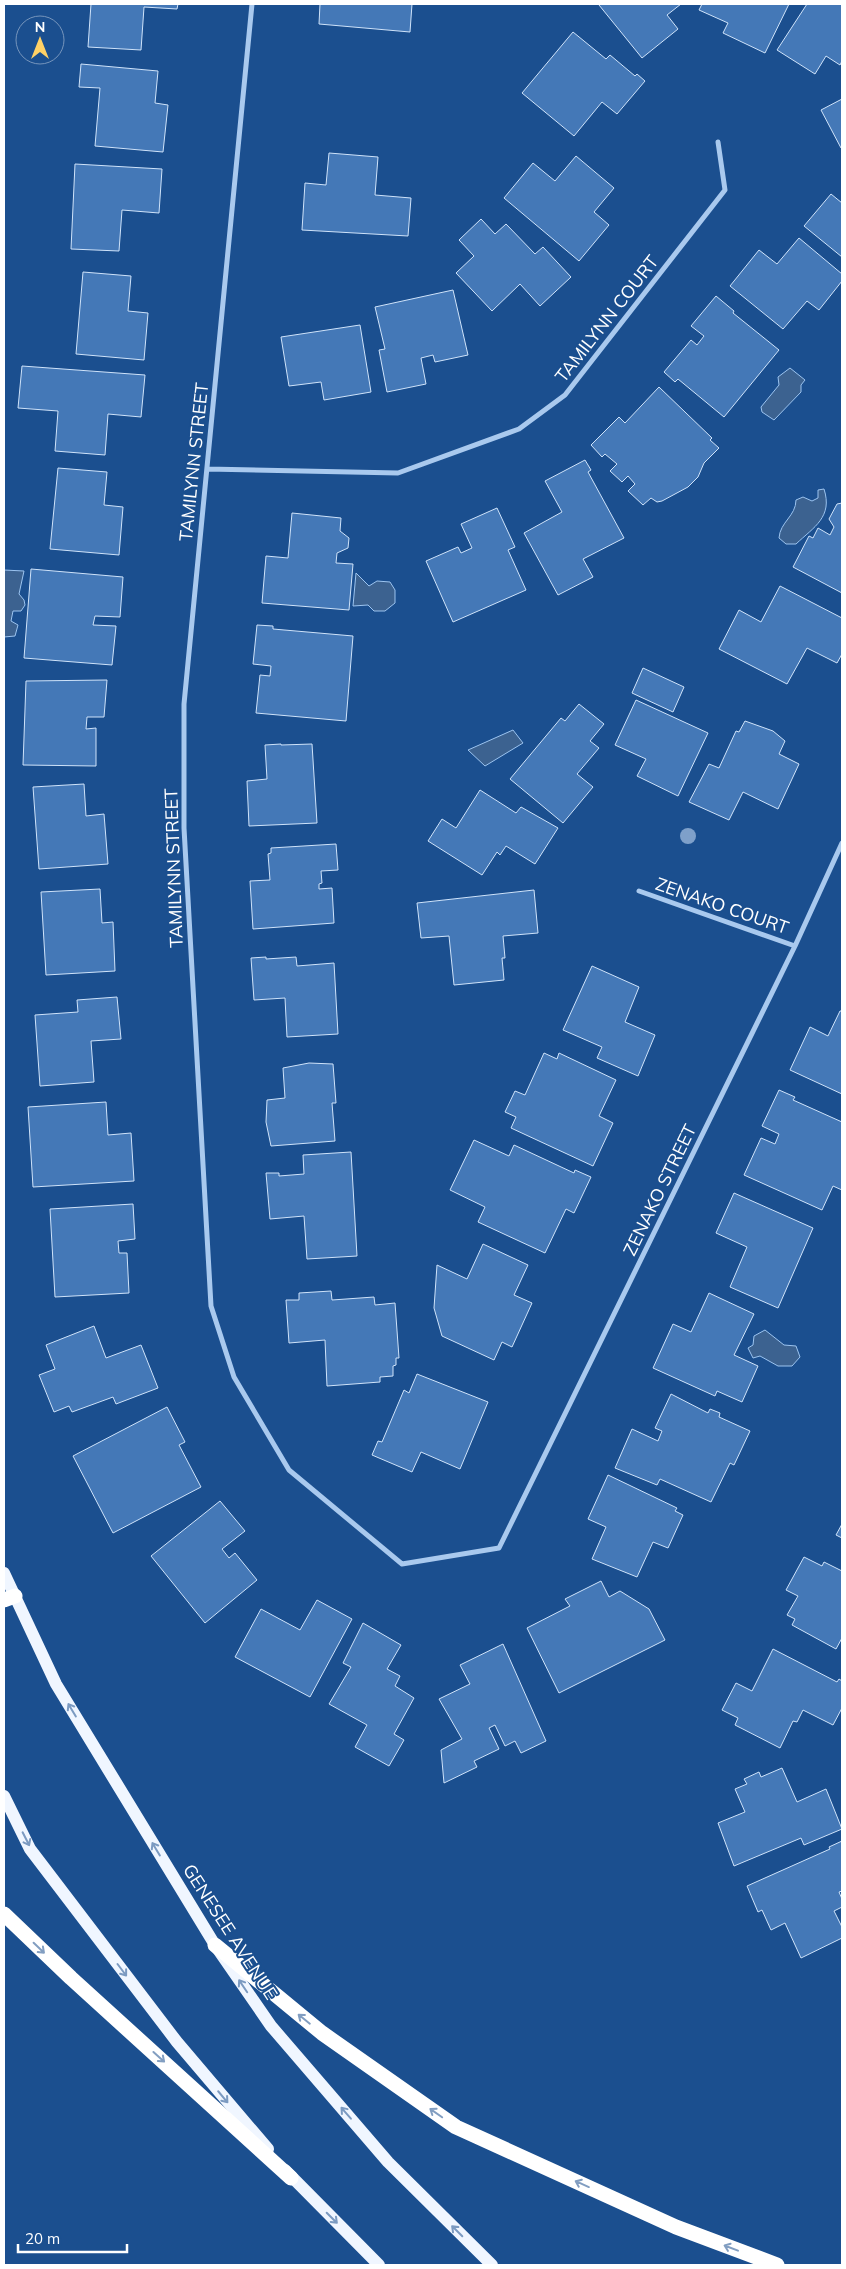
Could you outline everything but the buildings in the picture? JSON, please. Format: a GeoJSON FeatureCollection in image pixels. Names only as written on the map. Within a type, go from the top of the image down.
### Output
{"type":"FeatureCollection","features":[{"type":"Feature","properties":{"kind":"highway"},"geometry":{"type":"LineString","coordinates":[[4,1914],[71,1978],[292,2178]]}},
{"type":"Feature","properties":{"kind":"highway"},"geometry":{"type":"LineString","coordinates":[[215,1946],[322,2033],[456,2127],[676,2227],[777,2265]]}},
{"type":"Feature","properties":{"kind":"main road","name":"GENESEE AVENUE"},"geometry":{"type":"LineString","coordinates":[[4,1573],[9,1598],[56,1684],[215,1946],[270,2026],[388,2162],[492,2265]]}},
{"type":"Feature","properties":{"kind":"main road"},"geometry":{"type":"LineString","coordinates":[[4,1796],[30,1849],[177,2042],[292,2178],[379,2265]]}},
{"type":"Feature","properties":{"kind":"street","name":"TAMILYNN STREET"},"geometry":{"type":"LineString","coordinates":[[252,4],[184,704],[184,828],[211,1306],[234,1377],[289,1470],[402,1564],[499,1548]]}},
{"type":"Feature","properties":{"kind":"street","name":"TAMILYNN COURT"},"geometry":{"type":"LineString","coordinates":[[207,469],[398,474],[518,429],[566,395],[725,190],[718,142]]}},
{"type":"Feature","properties":{"kind":"street","name":"ZENAKO STREET"},"geometry":{"type":"LineString","coordinates":[[499,1548],[795,946],[842,843]]}},
{"type":"Feature","properties":{"kind":"street","name":"ZENAKO COURT"},"geometry":{"type":"LineString","coordinates":[[640,891],[795,946]]}},
{"type":"Feature","properties":{"kind":"water"},"geometry":{"type":"Polygon","coordinates":[[[790,368],[805,380],[801,385],[801,392],[774,420],[762,412],[761,407],[779,385],[778,377],[790,368]]]}},
{"type":"Feature","properties":{"kind":"water"},"geometry":{"type":"Polygon","coordinates":[[[824,489],[826,507],[820,521],[796,544],[786,544],[779,538],[780,532],[795,506],[796,500],[803,497],[812,501],[818,498],[818,490],[824,489]]]}},
{"type":"Feature","properties":{"kind":"water"},"geometry":{"type":"Polygon","coordinates":[[[4,570],[24,571],[19,594],[24,600],[25,605],[21,611],[13,611],[11,621],[18,625],[15,636],[4,637],[4,570]]]}},
{"type":"Feature","properties":{"kind":"water"},"geometry":{"type":"Polygon","coordinates":[[[356,573],[369,586],[377,581],[390,582],[395,590],[395,603],[385,611],[374,611],[368,605],[353,606],[356,573]]]}},
{"type":"Feature","properties":{"kind":"water"},"geometry":{"type":"Polygon","coordinates":[[[513,730],[523,743],[485,766],[468,750],[513,730]]]}},
{"type":"Feature","properties":{"kind":"water"},"geometry":{"type":"Polygon","coordinates":[[[765,1330],[784,1345],[796,1346],[800,1357],[792,1366],[778,1366],[760,1356],[753,1358],[748,1348],[753,1345],[754,1336],[765,1330]]]}}]}
